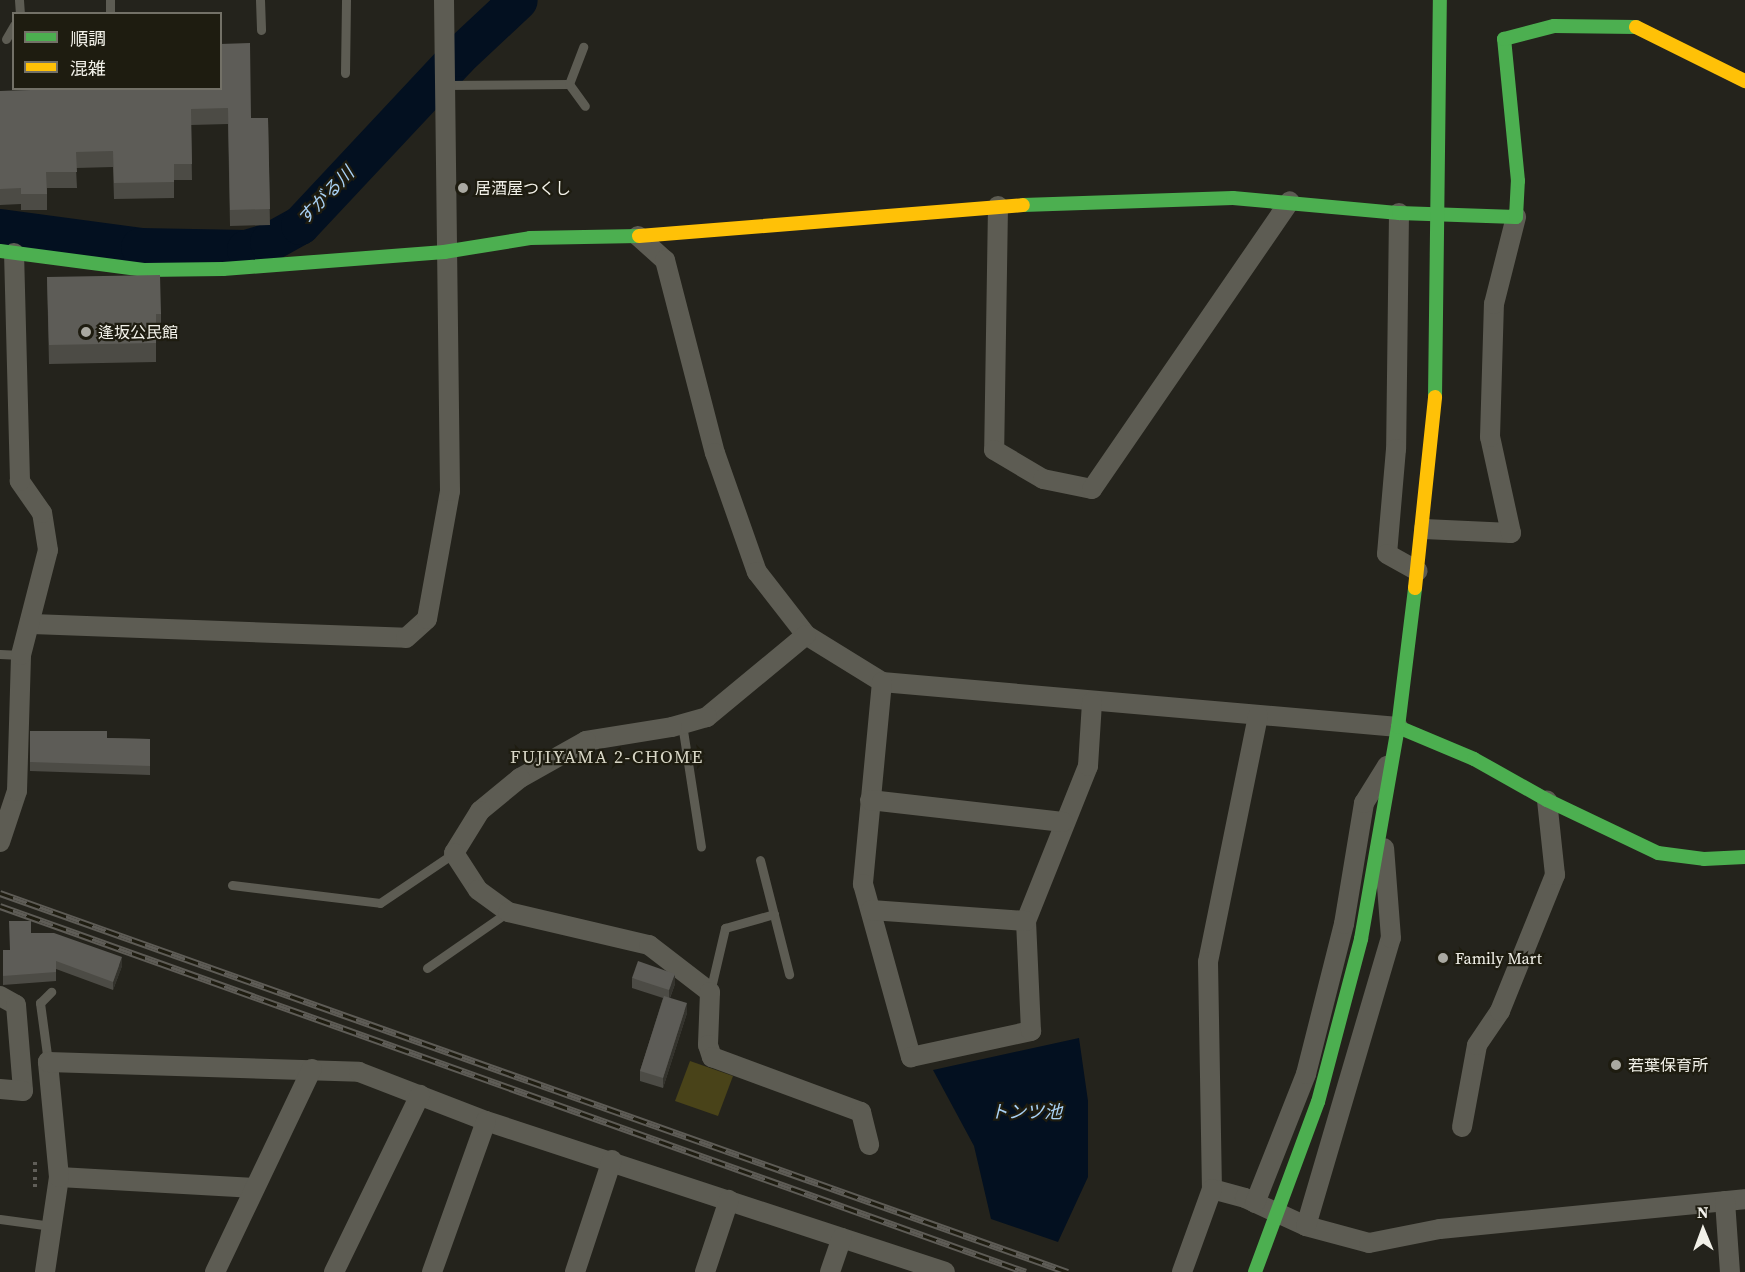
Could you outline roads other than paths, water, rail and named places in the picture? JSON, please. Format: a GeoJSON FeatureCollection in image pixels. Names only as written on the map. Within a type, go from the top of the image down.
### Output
{"type":"FeatureCollection","features":[{"type":"Feature","properties":{"kind":"street"},"geometry":{"type":"LineString","coordinates":[[32,624],[406,638],[427,620],[450,491],[444,252],[446,53],[444,0]]}},
{"type":"Feature","properties":{"kind":"street"},"geometry":{"type":"LineString","coordinates":[[1255,1272],[1318,1102],[1361,939],[1398,727],[1424,529],[1435,415],[1440,0]]}},
{"type":"Feature","properties":{"kind":"street"},"geometry":{"type":"LineString","coordinates":[[1424,529],[1511,534],[1490,437],[1494,304],[1516,217],[1518,182],[1504,39],[1554,26],[1635,26],[1745,81]]}},
{"type":"Feature","properties":{"kind":"street"},"geometry":{"type":"LineString","coordinates":[[0,842],[17,791],[21,655],[32,624],[48,550],[42,513],[20,481],[7,252],[144,270],[223,269],[444,252],[530,238],[638,236],[998,206],[1233,198],[1290,201],[1399,213],[1516,217]]}},
{"type":"Feature","properties":{"kind":"street"},"geometry":{"type":"LineString","coordinates":[[998,206],[994,450],[1043,479],[1092,489],[1290,201]]}},
{"type":"Feature","properties":{"kind":"street"},"geometry":{"type":"LineString","coordinates":[[1399,213],[1396,449],[1387,554],[1418,571]]}},
{"type":"Feature","properties":{"kind":"street"},"geometry":{"type":"LineString","coordinates":[[638,236],[665,260],[715,453],[757,572],[806,635],[882,682],[1398,727],[1474,759],[1547,800],[1658,853],[1704,858],[1745,857]]}},
{"type":"Feature","properties":{"kind":"street"},"geometry":{"type":"LineString","coordinates":[[806,635],[707,717],[682,724],[586,741],[520,778],[480,811],[454,853],[478,890],[508,912],[649,945],[710,992],[708,1045],[712,1057],[861,1112],[869,1145]]}},
{"type":"Feature","properties":{"kind":"street"},"geometry":{"type":"LineString","coordinates":[[882,682],[863,884],[911,1057],[1032,1031],[1026,921],[1063,822],[1088,766],[1092,702]]}},
{"type":"Feature","properties":{"kind":"street"},"geometry":{"type":"LineString","coordinates":[[1182,1272],[1212,1189],[1208,962],[1258,716]]}},
{"type":"Feature","properties":{"kind":"street"},"geometry":{"type":"LineString","coordinates":[[1255,1203],[1306,1074],[1344,924],[1364,803],[1393,756]]}},
{"type":"Feature","properties":{"kind":"street"},"geometry":{"type":"LineString","coordinates":[[870,800],[1063,822]]}},
{"type":"Feature","properties":{"kind":"street"},"geometry":{"type":"LineString","coordinates":[[1462,1127],[1477,1045],[1500,1011],[1555,875],[1547,800]]}},
{"type":"Feature","properties":{"kind":"street"},"geometry":{"type":"LineString","coordinates":[[1306,1226],[1391,939],[1382,821]]}},
{"type":"Feature","properties":{"kind":"street"},"geometry":{"type":"LineString","coordinates":[[871,910],[1026,921]]}},
{"type":"Feature","properties":{"kind":"street"},"geometry":{"type":"LineString","coordinates":[[0,996],[16,1005],[23,1091],[0,1089]]}},
{"type":"Feature","properties":{"kind":"street"},"geometry":{"type":"LineString","coordinates":[[45,1272],[59,1177],[48,1062],[359,1072],[486,1121],[612,1160],[945,1272]]}},
{"type":"Feature","properties":{"kind":"street"},"geometry":{"type":"LineString","coordinates":[[215,1272],[312,1069]]}},
{"type":"Feature","properties":{"kind":"street"},"geometry":{"type":"LineString","coordinates":[[334,1272],[420,1095]]}},
{"type":"Feature","properties":{"kind":"street"},"geometry":{"type":"LineString","coordinates":[[432,1272],[486,1121]]}},
{"type":"Feature","properties":{"kind":"street"},"geometry":{"type":"LineString","coordinates":[[575,1272],[612,1160]]}},
{"type":"Feature","properties":{"kind":"street"},"geometry":{"type":"LineString","coordinates":[[59,1177],[255,1188]]}},
{"type":"Feature","properties":{"kind":"street"},"geometry":{"type":"LineString","coordinates":[[1212,1189],[1255,1203],[1306,1226],[1369,1243],[1440,1229],[1745,1199]]}},
{"type":"Feature","properties":{"kind":"street"},"geometry":{"type":"LineString","coordinates":[[705,1272],[729,1200]]}},
{"type":"Feature","properties":{"kind":"street"},"geometry":{"type":"LineString","coordinates":[[1725,1201],[1730,1272]]}},
{"type":"Feature","properties":{"kind":"street"},"geometry":{"type":"LineString","coordinates":[[831,1272],[842,1238]]}},
{"type":"Feature","properties":{"kind":"lane"},"geometry":{"type":"LineString","coordinates":[[110,0],[110,11]]}},
{"type":"Feature","properties":{"kind":"lane"},"geometry":{"type":"LineString","coordinates":[[260,0],[261,30]]}},
{"type":"Feature","properties":{"kind":"lane"},"geometry":{"type":"LineString","coordinates":[[345,73],[346,0]]}},
{"type":"Feature","properties":{"kind":"lane"},"geometry":{"type":"LineString","coordinates":[[6,39],[12,28]]}},
{"type":"Feature","properties":{"kind":"lane"},"geometry":{"type":"LineString","coordinates":[[570,84],[583,47]]}},
{"type":"Feature","properties":{"kind":"lane"},"geometry":{"type":"LineString","coordinates":[[446,85],[570,84]]}},
{"type":"Feature","properties":{"kind":"lane"},"geometry":{"type":"LineString","coordinates":[[570,84],[585,106]]}},
{"type":"Feature","properties":{"kind":"lane"},"geometry":{"type":"LineString","coordinates":[[0,654],[21,655]]}},
{"type":"Feature","properties":{"kind":"lane"},"geometry":{"type":"LineString","coordinates":[[682,724],[701,848]]}},
{"type":"Feature","properties":{"kind":"lane"},"geometry":{"type":"LineString","coordinates":[[232,885],[380,903],[454,853]]}},
{"type":"Feature","properties":{"kind":"lane"},"geometry":{"type":"LineString","coordinates":[[760,860],[789,974]]}},
{"type":"Feature","properties":{"kind":"lane"},"geometry":{"type":"LineString","coordinates":[[427,968],[508,912]]}},
{"type":"Feature","properties":{"kind":"lane"},"geometry":{"type":"LineString","coordinates":[[710,992],[725,928],[774,914]]}},
{"type":"Feature","properties":{"kind":"lane"},"geometry":{"type":"LineString","coordinates":[[48,1062],[40,1003],[51,992]]}},
{"type":"Feature","properties":{"kind":"lane"},"geometry":{"type":"LineString","coordinates":[[0,1219],[52,1226]]}},
{"type":"Feature","properties":{"kind":"water","name":"トンツ池"},"geometry":{"type":"Polygon","coordinates":[[[1079,1038],[1088,1101],[1088,1177],[1058,1242],[991,1219],[974,1146],[933,1070],[1079,1038]]]}},
{"type":"Feature","properties":{"kind":"waterway","name":"すがる川"},"geometry":{"type":"LineString","coordinates":[[0,228],[140,247],[246,249],[269,242],[300,225],[457,57],[518,0]]}},
{"type":"Feature","properties":{"kind":"railway"},"geometry":{"type":"LineString","coordinates":[[0,893],[1068,1272]]}},
{"type":"Feature","properties":{"kind":"railway"},"geometry":{"type":"LineString","coordinates":[[0,906],[1026,1272]]}},
{"type":"Feature","properties":{"kind":"place","name":"居酒屋つくし"},"geometry":{"type":"Point","coordinates":[463,188]}},
{"type":"Feature","properties":{"kind":"place","name":"逢坂公民館"},"geometry":{"type":"Point","coordinates":[86,332]}},
{"type":"Feature","properties":{"kind":"place","name":"Family Mart"},"geometry":{"type":"Point","coordinates":[1443,958]}},
{"type":"Feature","properties":{"kind":"place","name":"若葉保育所"},"geometry":{"type":"Point","coordinates":[1616,1065]}},
{"type":"Feature","properties":{"kind":"district","name":"FUJIYAMA 2-CHOME"},"geometry":{"type":"Point","coordinates":[607,757]}}]}
